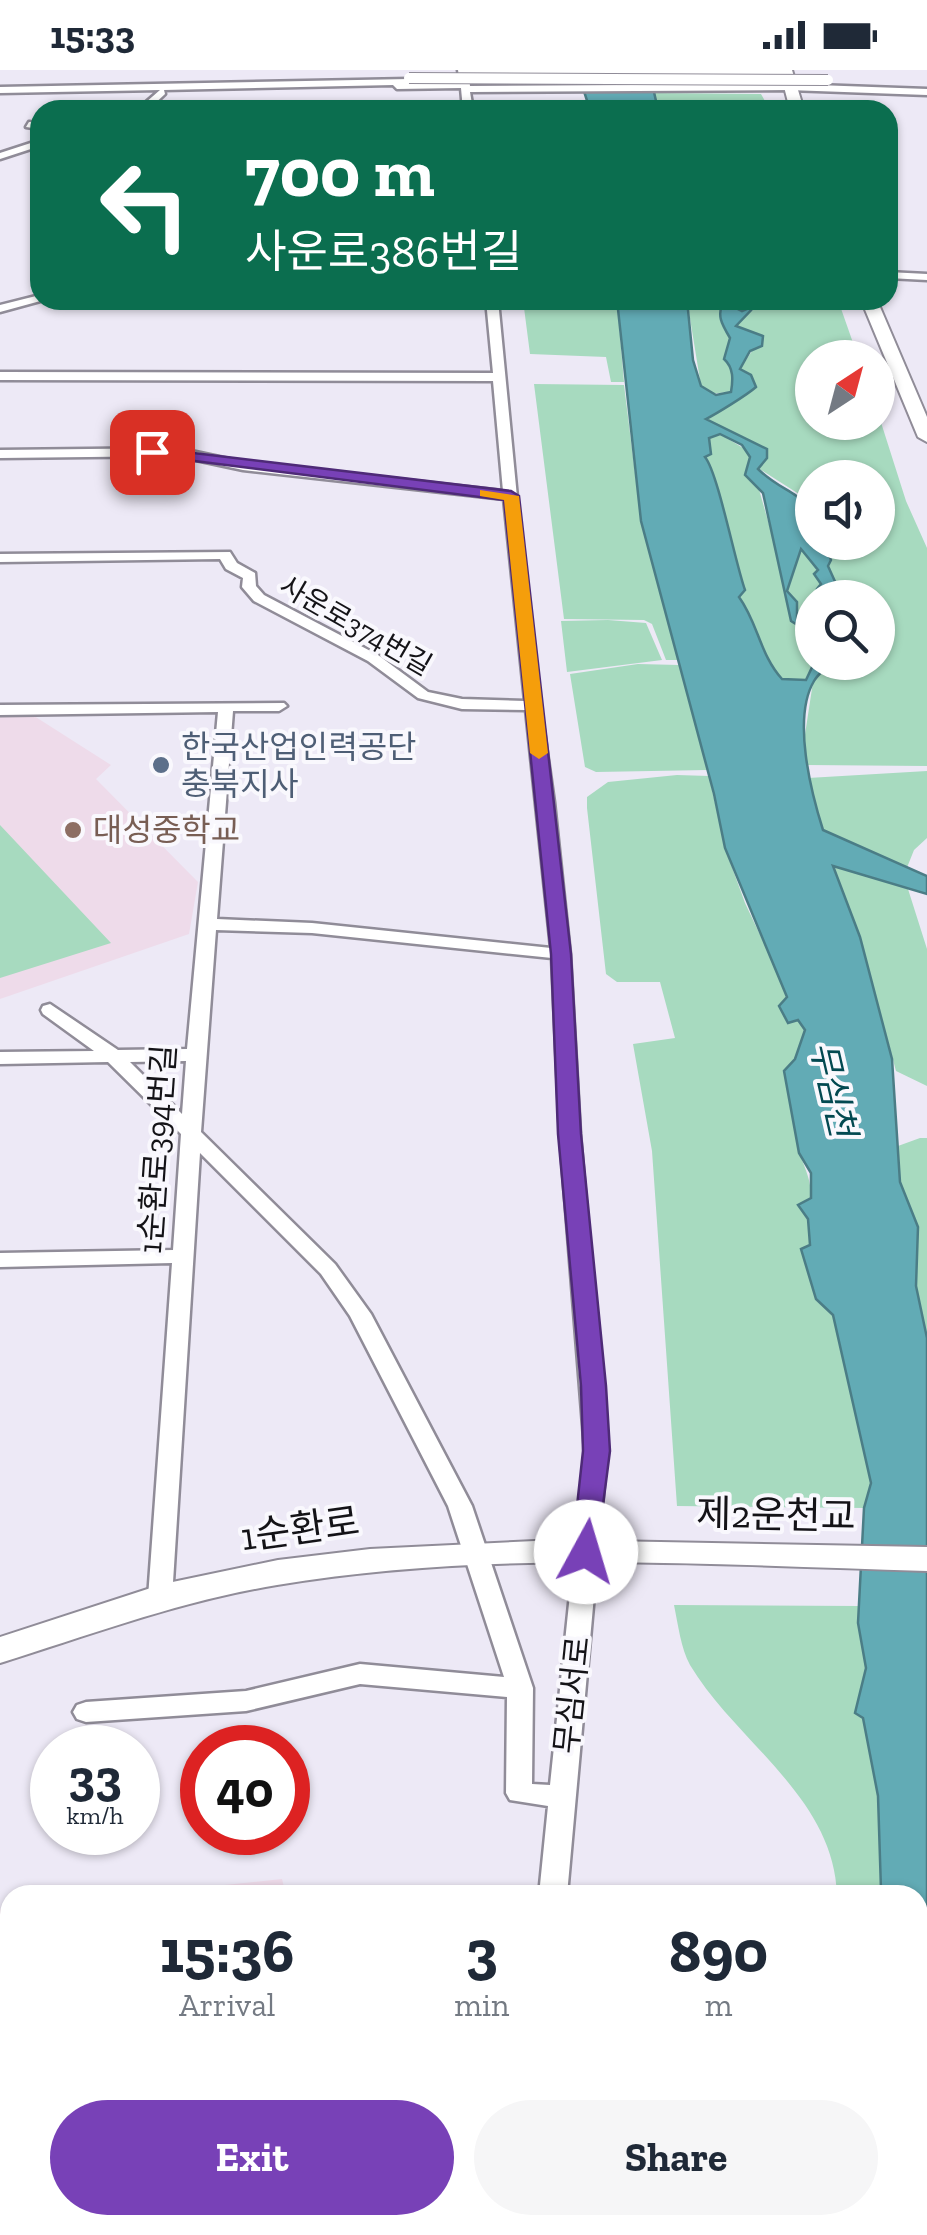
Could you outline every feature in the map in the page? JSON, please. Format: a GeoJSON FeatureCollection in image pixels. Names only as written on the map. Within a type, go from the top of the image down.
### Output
{"type":"FeatureCollection","features":[{"type":"Feature","properties":{"kind":"main road"},"geometry":{"type":"LineString","coordinates":[[465,88],[758,74],[787,77],[803,100]]}},
{"type":"Feature","properties":{"kind":"main road"},"geometry":{"type":"LineString","coordinates":[[873,310],[921,408],[927,438]]}},
{"type":"Feature","properties":{"kind":"main road","name":"1순환로"},"geometry":{"type":"LineString","coordinates":[[0,1650],[160,1598],[264,1576],[357,1562],[478,1554],[622,1552]]}},
{"type":"Feature","properties":{"kind":"main road","name":"제2운천교"},"geometry":{"type":"LineString","coordinates":[[622,1552],[927,1558]]}},
{"type":"Feature","properties":{"kind":"street"},"geometry":{"type":"LineString","coordinates":[[409,80],[424,86],[465,88],[767,88],[787,77],[927,88]]}},
{"type":"Feature","properties":{"kind":"street"},"geometry":{"type":"LineString","coordinates":[[787,77],[892,93]]}},
{"type":"Feature","properties":{"kind":"street"},"geometry":{"type":"LineString","coordinates":[[0,88],[409,80],[828,82],[927,88]]}},
{"type":"Feature","properties":{"kind":"street"},"geometry":{"type":"LineString","coordinates":[[409,80],[444,90],[465,88]]}},
{"type":"Feature","properties":{"kind":"street"},"geometry":{"type":"LineString","coordinates":[[0,88],[409,80],[465,88]]}},
{"type":"Feature","properties":{"kind":"street"},"geometry":{"type":"LineString","coordinates":[[846,100],[927,88]]}},
{"type":"Feature","properties":{"kind":"street"},"geometry":{"type":"LineString","coordinates":[[153,100],[162,92]]}},
{"type":"Feature","properties":{"kind":"street"},"geometry":{"type":"LineString","coordinates":[[1,156],[30,146]]}},
{"type":"Feature","properties":{"kind":"street"},"geometry":{"type":"LineString","coordinates":[[898,276],[927,277]]}},
{"type":"Feature","properties":{"kind":"street"},"geometry":{"type":"LineString","coordinates":[[0,308],[30,300]]}},
{"type":"Feature","properties":{"kind":"street","name":"무심서로"},"geometry":{"type":"LineString","coordinates":[[493,310],[561,954],[570,1134],[596,1451],[554,1885]]}},
{"type":"Feature","properties":{"kind":"street"},"geometry":{"type":"LineString","coordinates":[[0,376],[499,377]]}},
{"type":"Feature","properties":{"kind":"street"},"geometry":{"type":"LineString","coordinates":[[0,454],[177,452],[243,466],[511,496]]}},
{"type":"Feature","properties":{"kind":"street","name":"사운로374번길"},"geometry":{"type":"LineString","coordinates":[[0,558],[225,555],[231,566],[250,576],[249,587],[259,598],[373,658],[423,695],[462,704],[532,706]]}},
{"type":"Feature","properties":{"kind":"street","name":"1순환로394번길"},"geometry":{"type":"LineString","coordinates":[[160,1598],[190,1134],[226,706]]}},
{"type":"Feature","properties":{"kind":"street"},"geometry":{"type":"LineString","coordinates":[[0,710],[278,706]]}},
{"type":"Feature","properties":{"kind":"street"},"geometry":{"type":"LineString","coordinates":[[209,924],[486,952],[495,949],[561,954]]}},
{"type":"Feature","properties":{"kind":"street"},"geometry":{"type":"LineString","coordinates":[[50,1010],[112,1056],[328,1269],[360,1314],[439,1461],[478,1554],[520,1688],[519,1793],[562,1798]]}},
{"type":"Feature","properties":{"kind":"street"},"geometry":{"type":"LineString","coordinates":[[0,1058],[196,1055]]}},
{"type":"Feature","properties":{"kind":"street"},"geometry":{"type":"LineString","coordinates":[[0,1260],[182,1256]]}},
{"type":"Feature","properties":{"kind":"street"},"geometry":{"type":"LineString","coordinates":[[86,1712],[246,1701],[360,1674],[520,1688]]}},
{"type":"Feature","properties":{"kind":"shaded area","name":"대성중학교"},"geometry":{"type":"Polygon","coordinates":[[[0,714],[31,714],[111,765],[96,779],[198,882],[189,934],[0,999],[0,714]]]}},
{"type":"Feature","properties":{"kind":"shaded area"},"geometry":{"type":"Polygon","coordinates":[[[282,1879],[284,1885],[225,1885],[282,1879]]]}},
{"type":"Feature","properties":{"kind":"green space"},"geometry":{"type":"Polygon","coordinates":[[[654,93],[761,94],[764,100],[656,100],[654,93]]]}},
{"type":"Feature","properties":{"kind":"green space"},"geometry":{"type":"Polygon","coordinates":[[[524,310],[618,310],[624,382],[611,382],[606,357],[530,354],[524,310]]]}},
{"type":"Feature","properties":{"kind":"green space"},"geometry":{"type":"Polygon","coordinates":[[[689,310],[725,310],[730,338],[725,359],[731,365],[731,392],[707,394],[701,386],[689,310]]]}},
{"type":"Feature","properties":{"kind":"green space"},"geometry":{"type":"Polygon","coordinates":[[[753,310],[842,310],[852,340],[795,340],[795,440],[887,440],[893,460],[795,460],[795,492],[758,468],[767,449],[705,419],[735,399],[740,369],[762,336],[736,326],[742,316],[753,310]]]}},
{"type":"Feature","properties":{"kind":"green space"},"geometry":{"type":"Polygon","coordinates":[[[534,384],[624,385],[641,521],[678,660],[666,660],[652,624],[644,620],[564,619],[534,384]]]}},
{"type":"Feature","properties":{"kind":"green space"},"geometry":{"type":"Polygon","coordinates":[[[720,434],[748,451],[782,570],[791,621],[795,623],[795,680],[782,679],[775,670],[739,597],[745,590],[716,481],[705,457],[709,438],[720,434]]]}},
{"type":"Feature","properties":{"kind":"green space"},"geometry":{"type":"Polygon","coordinates":[[[895,466],[927,548],[927,766],[807,765],[804,741],[815,680],[895,680],[895,580],[834,580],[828,566],[831,560],[895,560],[895,466]]]}},
{"type":"Feature","properties":{"kind":"green space"},"geometry":{"type":"Polygon","coordinates":[[[797,560],[813,560],[820,580],[795,580],[795,615],[787,591],[797,560]]]}},
{"type":"Feature","properties":{"kind":"green space"},"geometry":{"type":"Polygon","coordinates":[[[561,621],[646,623],[662,660],[567,672],[561,621]]]}},
{"type":"Feature","properties":{"kind":"green space"},"geometry":{"type":"Polygon","coordinates":[[[638,664],[679,665],[707,770],[596,772],[585,767],[570,674],[638,664]]]}},
{"type":"Feature","properties":{"kind":"green space"},"geometry":{"type":"Polygon","coordinates":[[[927,771],[927,838],[914,850],[906,870],[823,830],[808,778],[927,771]]]}},
{"type":"Feature","properties":{"kind":"green space"},"geometry":{"type":"Polygon","coordinates":[[[709,776],[725,848],[745,903],[805,1030],[794,1109],[797,1141],[811,1198],[798,1205],[808,1219],[816,1299],[833,1315],[855,1404],[871,1483],[864,1508],[677,1506],[652,1151],[633,1044],[675,1038],[660,982],[617,982],[606,974],[587,797],[608,782],[709,776]]]}},
{"type":"Feature","properties":{"kind":"green space"},"geometry":{"type":"Polygon","coordinates":[[[0,825],[111,943],[0,978],[0,825]]]}},
{"type":"Feature","properties":{"kind":"green space"},"geometry":{"type":"Polygon","coordinates":[[[833,865],[908,889],[927,949],[927,1086],[896,1071],[860,937],[833,865]]]}},
{"type":"Feature","properties":{"kind":"green space"},"geometry":{"type":"Polygon","coordinates":[[[927,1138],[927,1338],[916,1286],[918,1227],[900,1182],[898,1146],[927,1138]]]}},
{"type":"Feature","properties":{"kind":"green space"},"geometry":{"type":"Polygon","coordinates":[[[674,1605],[859,1606],[866,1667],[861,1689],[863,1718],[878,1796],[881,1885],[836,1885],[832,1860],[801,1799],[709,1693],[690,1665],[674,1605]]]}},
{"type":"Feature","properties":{"kind":"water"},"geometry":{"type":"Polygon","coordinates":[[[552,70],[652,83],[656,100],[587,100],[582,85],[552,70]]]}},
{"type":"Feature","properties":{"kind":"water","name":"무심천"},"geometry":{"type":"Polygon","coordinates":[[[618,310],[688,310],[693,360],[701,386],[716,395],[731,392],[732,383],[731,370],[724,359],[730,338],[720,310],[751,310],[736,326],[763,336],[762,346],[750,351],[740,369],[751,375],[756,387],[706,419],[767,449],[767,458],[758,469],[795,495],[797,560],[787,591],[795,600],[795,623],[791,621],[763,493],[745,475],[750,457],[742,445],[720,434],[709,438],[711,454],[705,457],[745,590],[739,597],[782,679],[815,680],[804,715],[804,734],[809,776],[823,830],[927,876],[927,894],[833,866],[860,937],[892,1059],[900,1182],[918,1227],[916,1286],[927,1338],[927,1885],[881,1885],[878,1796],[863,1718],[855,1713],[866,1668],[858,1623],[864,1508],[871,1483],[833,1315],[816,1299],[801,1249],[810,1245],[808,1219],[798,1205],[811,1198],[811,1173],[799,1153],[784,1071],[795,1059],[805,1030],[798,1020],[788,1023],[779,1006],[787,997],[725,848],[641,521],[618,310]]]}},
{"type":"Feature","properties":{"kind":"water"},"geometry":{"type":"Polygon","coordinates":[[[810,560],[831,560],[828,566],[834,580],[818,580],[814,574],[818,570],[810,560]]]}},
{"type":"Feature","properties":{"kind":"slow traffic"},"geometry":{"type":"LineString","coordinates":[[486,493],[511,496],[539,753]]}},
{"type":"Feature","properties":{"kind":"place","name":"한국산업인력공단 충북지사"},"geometry":{"type":"Point","coordinates":[161,765]}},
{"type":"Feature","properties":{"kind":"place","name":"대성중학교"},"geometry":{"type":"Point","coordinates":[73,830]}},
{"type":"Feature","properties":{"kind":"route"},"geometry":{"type":"LineString","coordinates":[[152,452],[511,496],[561,954],[570,1134],[593,1386],[596,1451],[586,1552]]}}]}
